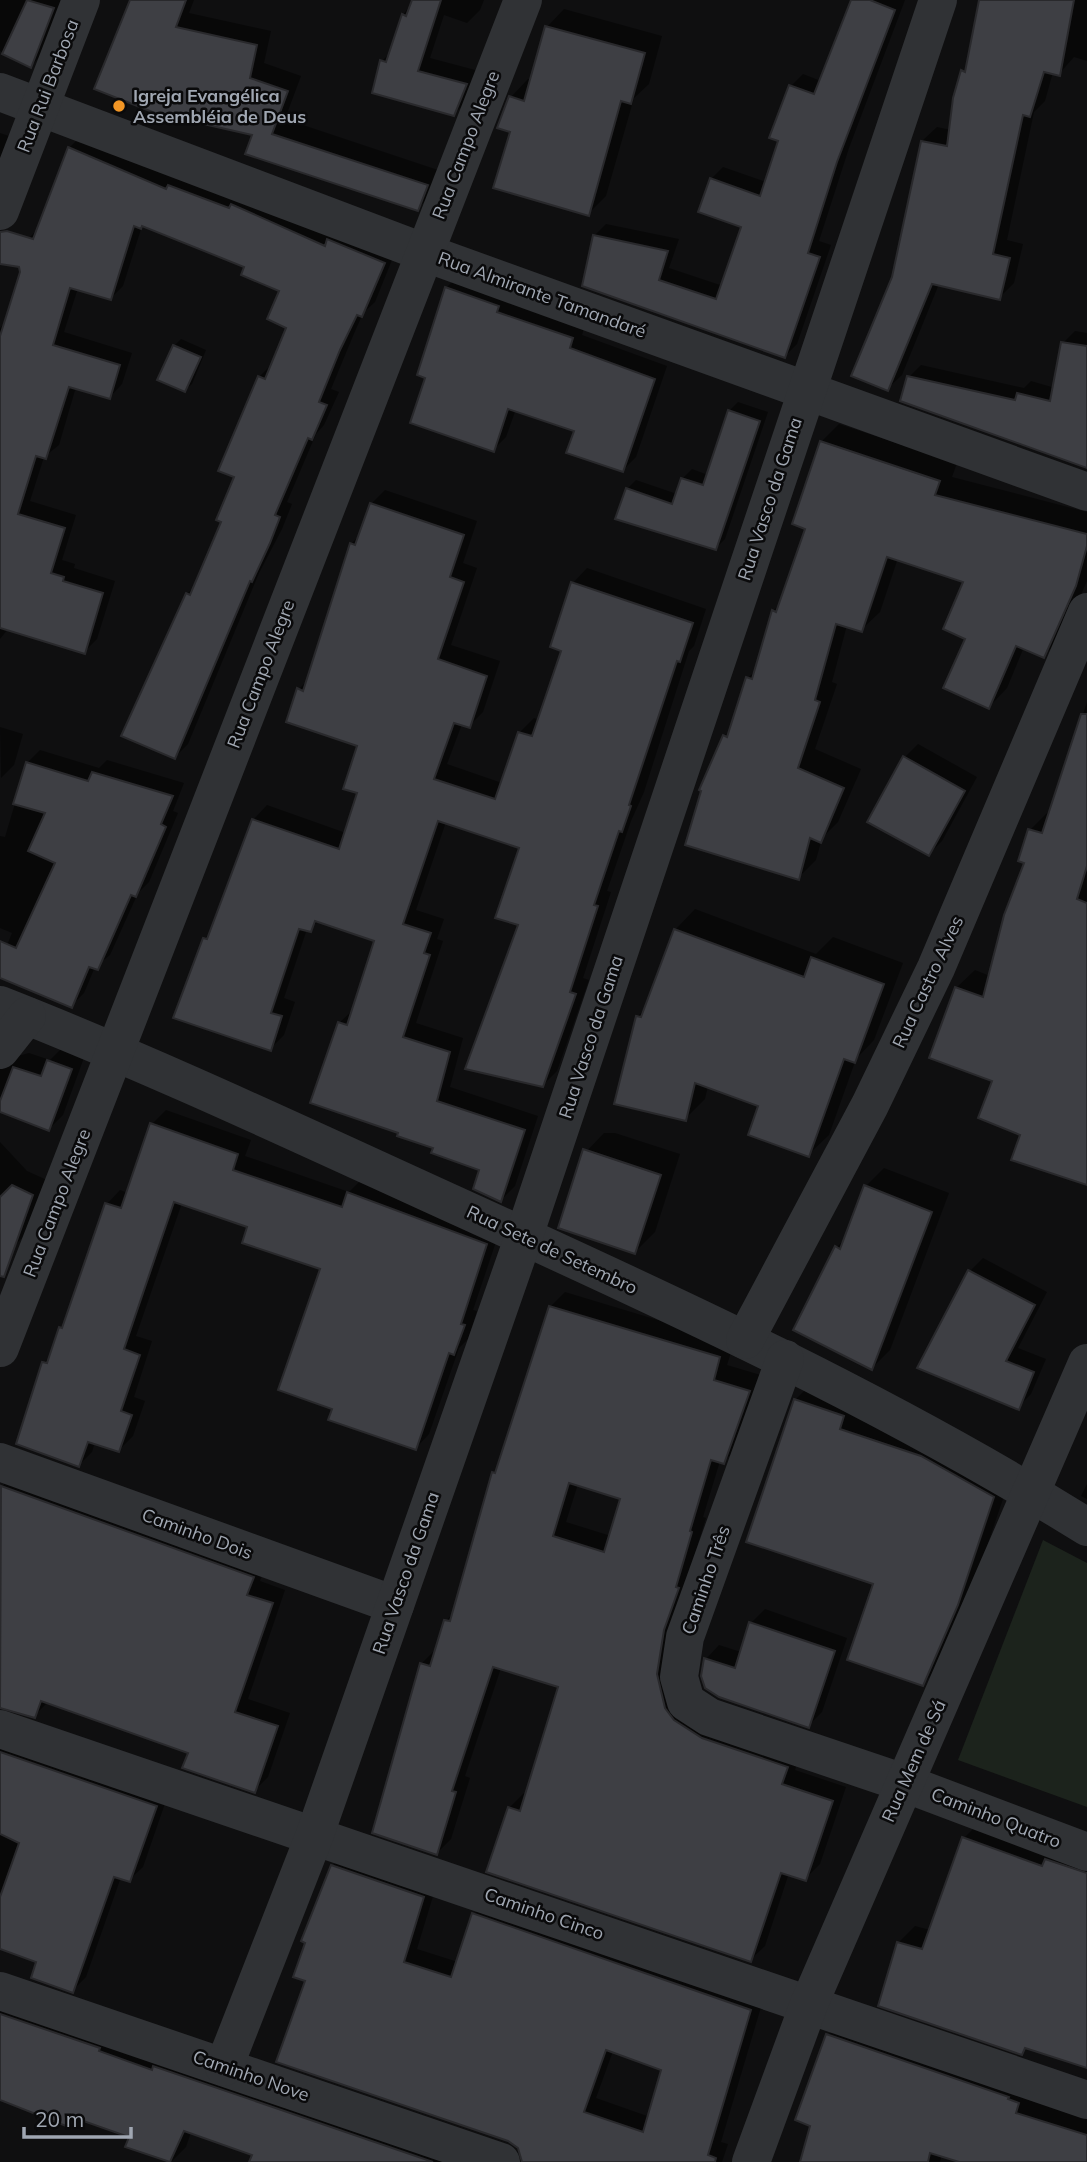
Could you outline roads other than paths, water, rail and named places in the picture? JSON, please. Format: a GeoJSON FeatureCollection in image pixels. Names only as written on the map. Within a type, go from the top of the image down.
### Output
{"type":"FeatureCollection","features":[{"type":"Feature","properties":{"kind":"street","name":"Rua Rui Barbosa"},"geometry":{"type":"LineString","coordinates":[[0,211],[81,0]]}},
{"type":"Feature","properties":{"kind":"street","name":"Rua Campo Alegre"},"geometry":{"type":"LineString","coordinates":[[0,1348],[523,0]]}},
{"type":"Feature","properties":{"kind":"street","name":"Rua Vasco da Gama"},"geometry":{"type":"LineString","coordinates":[[224,2067],[314,1837],[524,1236],[938,0]]}},
{"type":"Feature","properties":{"kind":"street","name":"Rua Almirante Tamandaré"},"geometry":{"type":"LineString","coordinates":[[0,92],[424,252],[1087,492]]}},
{"type":"Feature","properties":{"kind":"street","name":"Rua Castro Alves"},"geometry":{"type":"LineString","coordinates":[[746,1340],[870,1105],[936,968],[1087,612]]}},
{"type":"Feature","properties":{"kind":"street","name":"Rua Sete de Setembro"},"geometry":{"type":"LineString","coordinates":[[14,1010],[117,1051],[746,1340],[1031,1492],[1087,1527]]}},
{"type":"Feature","properties":{"kind":"street"},"geometry":{"type":"LineString","coordinates":[[0,1050],[14,1010]]}},
{"type":"Feature","properties":{"kind":"street","name":"Caminho Três"},"geometry":{"type":"LineString","coordinates":[[785,1359],[685,1637],[679,1677],[686,1702],[709,1717],[904,1783]]}},
{"type":"Feature","properties":{"kind":"street","name":"Rua Mem de Sá"},"geometry":{"type":"LineString","coordinates":[[751,2162],[809,2004],[1087,1363]]}},
{"type":"Feature","properties":{"kind":"street","name":"Caminho Dois"},"geometry":{"type":"LineString","coordinates":[[0,1462],[395,1605]]}},
{"type":"Feature","properties":{"kind":"street","name":"Caminho Cinco"},"geometry":{"type":"LineString","coordinates":[[0,1729],[1087,2100]]}},
{"type":"Feature","properties":{"kind":"street","name":"Caminho Quatro"},"geometry":{"type":"LineString","coordinates":[[904,1783],[1087,1852]]}},
{"type":"Feature","properties":{"kind":"street","name":"Caminho Nove"},"geometry":{"type":"LineString","coordinates":[[0,1991],[501,2162]]}},
{"type":"Feature","properties":{"kind":"place","name":"Igreja Evangélica Assembléia de Deus"},"geometry":{"type":"Point","coordinates":[119,106]}}]}
